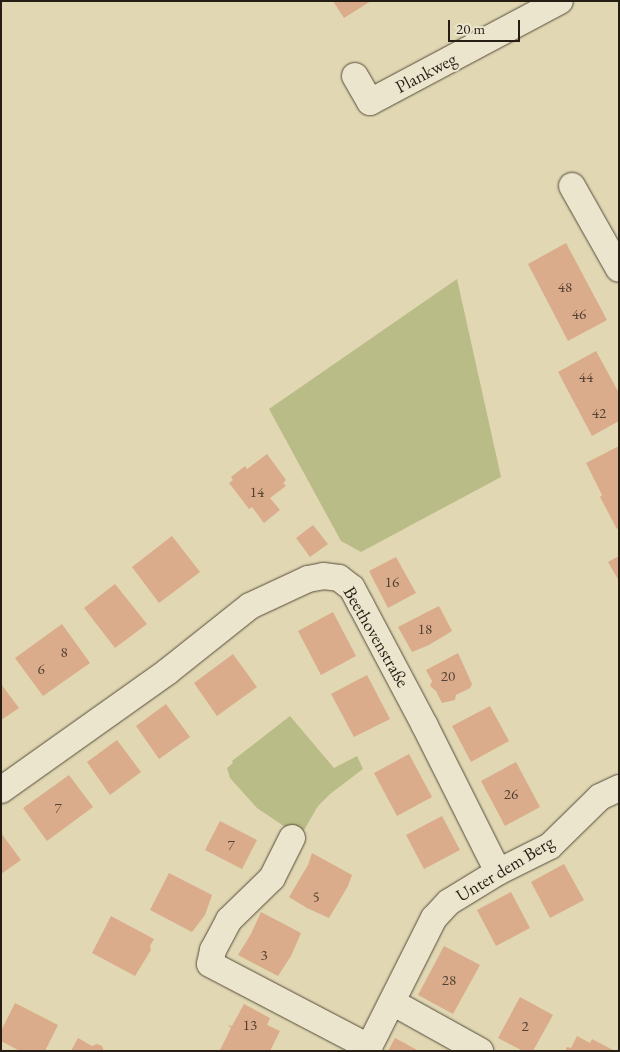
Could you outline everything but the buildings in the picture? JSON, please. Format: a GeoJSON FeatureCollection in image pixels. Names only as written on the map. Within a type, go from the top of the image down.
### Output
{"type":"FeatureCollection","features":[{"type":"Feature","properties":{"kind":"street","name":"Plankweg"},"geometry":{"type":"LineString","coordinates":[[355,76],[370,102],[560,1]]}},
{"type":"Feature","properties":{"kind":"street"},"geometry":{"type":"LineString","coordinates":[[572,186],[619,269]]}},
{"type":"Feature","properties":{"kind":"street","name":"Beethovenstraße"},"geometry":{"type":"LineString","coordinates":[[1,790],[167,672],[250,606],[308,579],[324,576],[339,578],[352,588],[426,726],[498,872]]}},
{"type":"Feature","properties":{"kind":"street","name":"Unter dem Berg"},"geometry":{"type":"LineString","coordinates":[[292,838],[272,878],[229,920],[214,950],[210,964],[368,1049],[434,918],[449,902],[498,872],[550,846],[600,797],[619,788]]}},
{"type":"Feature","properties":{"kind":"street"},"geometry":{"type":"LineString","coordinates":[[392,1002],[480,1051]]}},
{"type":"Feature","properties":{"kind":"green space"},"geometry":{"type":"Polygon","coordinates":[[[457,279],[501,477],[361,552],[341,541],[269,409],[457,279]]]}},
{"type":"Feature","properties":{"kind":"green space"},"geometry":{"type":"Polygon","coordinates":[[[290,716],[334,768],[357,756],[363,769],[330,794],[318,806],[300,837],[257,808],[230,778],[227,768],[233,763],[232,761],[290,716]]]}}]}
